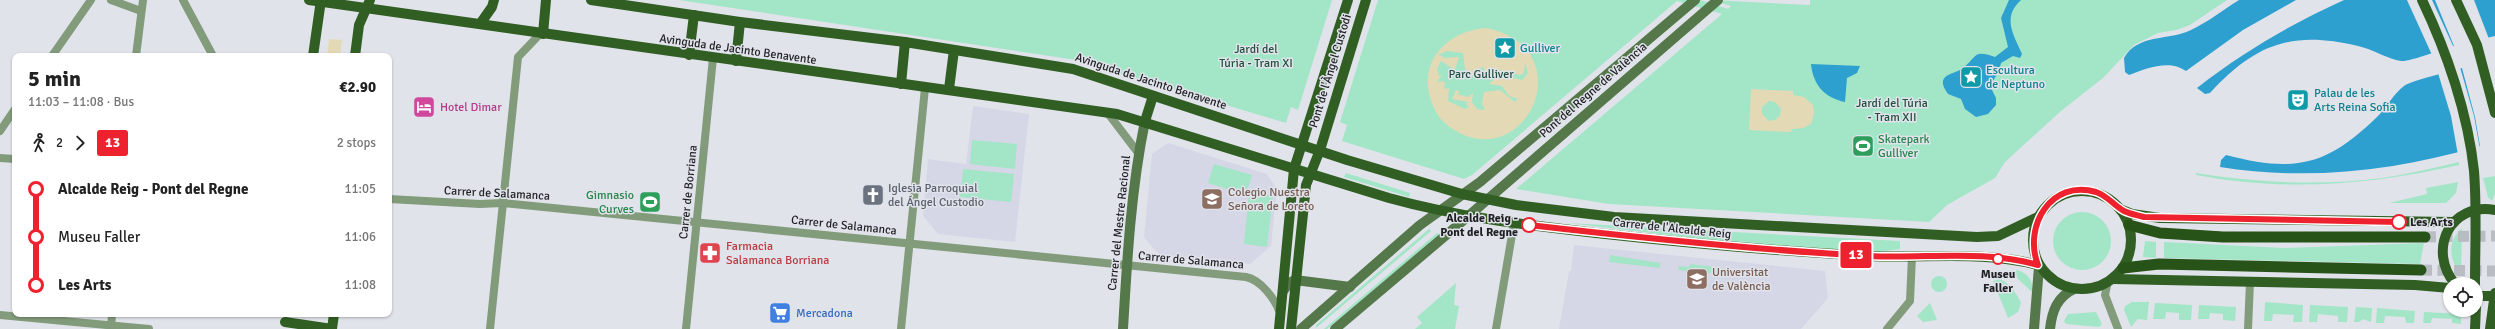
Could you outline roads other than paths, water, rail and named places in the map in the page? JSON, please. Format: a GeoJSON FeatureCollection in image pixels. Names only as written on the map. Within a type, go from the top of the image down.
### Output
{"type":"FeatureCollection","features":[{"type":"Feature","properties":{"kind":"highway"},"geometry":{"type":"LineString","coordinates":[[2129,225],[2160,233],[2222,237],[2425,238]]}},
{"type":"Feature","properties":{"kind":"highway"},"geometry":{"type":"LineString","coordinates":[[2123,268],[2160,264],[2421,270]]}},
{"type":"Feature","properties":{"kind":"main road"},"geometry":{"type":"LineString","coordinates":[[480,24],[492,7],[494,0]]}},
{"type":"Feature","properties":{"kind":"main road"},"geometry":{"type":"LineString","coordinates":[[542,34],[546,0]]}},
{"type":"Feature","properties":{"kind":"main road","name":"Avinguda de Jacinto Benavente"},"geometry":{"type":"LineString","coordinates":[[591,0],[740,22],[905,42],[1073,69],[1320,150]]}},
{"type":"Feature","properties":{"kind":"main road","name":"Pont de l'Àngel Custodi"},"geometry":{"type":"LineString","coordinates":[[1279,329],[1294,169],[1313,114],[1348,0]]}},
{"type":"Feature","properties":{"kind":"main road","name":"Pont de l'Àngel Custodi"},"geometry":{"type":"LineString","coordinates":[[1291,329],[1306,185],[1320,150],[1366,0]]}},
{"type":"Feature","properties":{"kind":"main road","name":"Pont del Regne de València"},"geometry":{"type":"LineString","coordinates":[[1301,329],[1438,210],[1482,180],[1695,0]]}},
{"type":"Feature","properties":{"kind":"main road","name":"Pont del Regne de València"},"geometry":{"type":"LineString","coordinates":[[1334,329],[1718,0]]}},
{"type":"Feature","properties":{"kind":"main road"},"geometry":{"type":"LineString","coordinates":[[2422,0],[2438,34],[2457,89],[2472,159],[2475,210],[2475,277]]}},
{"type":"Feature","properties":{"kind":"main road"},"geometry":{"type":"LineString","coordinates":[[2456,0],[2477,45],[2495,113]]}},
{"type":"Feature","properties":{"kind":"main road"},"geometry":{"type":"LineString","coordinates":[[313,53],[316,1]]}},
{"type":"Feature","properties":{"kind":"main road","name":"Avinguda de Jacinto Benavente"},"geometry":{"type":"LineString","coordinates":[[316,1],[368,3],[542,34],[1107,112],[1145,121],[1310,174]]}},
{"type":"Feature","properties":{"kind":"main road"},"geometry":{"type":"LineString","coordinates":[[355,53],[359,25],[368,3]]}},
{"type":"Feature","properties":{"kind":"main road"},"geometry":{"type":"LineString","coordinates":[[689,55],[694,15]]}},
{"type":"Feature","properties":{"kind":"main road"},"geometry":{"type":"LineString","coordinates":[[736,61],[740,22]]}},
{"type":"Feature","properties":{"kind":"main road"},"geometry":{"type":"LineString","coordinates":[[901,84],[905,42]]}},
{"type":"Feature","properties":{"kind":"main road"},"geometry":{"type":"LineString","coordinates":[[949,89],[954,50]]}},
{"type":"Feature","properties":{"kind":"main road"},"geometry":{"type":"LineString","coordinates":[[1145,121],[1153,96]]}},
{"type":"Feature","properties":{"kind":"main road","name":"Carrer del Mestre Racional"},"geometry":{"type":"LineString","coordinates":[[1123,329],[1127,266],[1139,154],[1145,121]]}},
{"type":"Feature","properties":{"kind":"main road","name":"Carrer de l'Alcalde Reig"},"geometry":{"type":"LineString","coordinates":[[1320,150],[1486,200],[1614,217],[1977,237],[1998,236],[2038,217]]}},
{"type":"Feature","properties":{"kind":"main road","name":"Carrer de l'Alcalde Reig"},"geometry":{"type":"LineString","coordinates":[[1310,174],[1438,210],[1472,212],[1484,218],[1514,223],[1750,249],[1882,257],[1970,256],[2038,266]]}},
{"type":"Feature","properties":{"kind":"main road","name":"Pont del Regne de València"},"geometry":{"type":"LineString","coordinates":[[1473,197],[1482,180]]}},
{"type":"Feature","properties":{"kind":"main road"},"geometry":{"type":"LineString","coordinates":[[2034,329],[2038,266],[2033,243],[2038,217],[2051,202],[2068,192],[2087,190],[2105,196],[2122,210],[2144,217],[2454,222]]}},
{"type":"Feature","properties":{"kind":"main road"},"geometry":{"type":"LineString","coordinates":[[1472,212],[1473,197]]}},
{"type":"Feature","properties":{"kind":"main road"},"geometry":{"type":"LineString","coordinates":[[2038,266],[2049,278],[2074,289],[2098,287],[2110,280],[2123,268],[2131,245],[2129,225],[2122,210]]}},
{"type":"Feature","properties":{"kind":"main road"},"geometry":{"type":"LineString","coordinates":[[2450,277],[2445,270],[2442,253],[2445,236],[2454,222],[2475,210],[2495,210]]}},
{"type":"Feature","properties":{"kind":"main road"},"geometry":{"type":"LineString","coordinates":[[1283,291],[1289,283],[1295,280],[1350,287]]}},
{"type":"Feature","properties":{"kind":"main road"},"geometry":{"type":"LineString","coordinates":[[2110,280],[2415,285],[2443,287]]}},
{"type":"Feature","properties":{"kind":"main road"},"geometry":{"type":"LineString","coordinates":[[2050,329],[2055,306],[2065,295],[2074,289]]}},
{"type":"Feature","properties":{"kind":"main road"},"geometry":{"type":"LineString","coordinates":[[2490,329],[2495,293]]}},
{"type":"Feature","properties":{"kind":"main road"},"geometry":{"type":"LineString","coordinates":[[2483,296],[2495,296]]}},
{"type":"Feature","properties":{"kind":"main road"},"geometry":{"type":"LineString","coordinates":[[285,322],[332,329],[334,317]]}},
{"type":"Feature","properties":{"kind":"main road"},"geometry":{"type":"LineString","coordinates":[[2475,329],[2476,317]]}},
{"type":"Feature","properties":{"kind":"street"},"geometry":{"type":"LineString","coordinates":[[54,53],[91,0]]}},
{"type":"Feature","properties":{"kind":"street"},"geometry":{"type":"LineString","coordinates":[[111,0],[140,11]]}},
{"type":"Feature","properties":{"kind":"street"},"geometry":{"type":"LineString","coordinates":[[136,53],[142,0]]}},
{"type":"Feature","properties":{"kind":"street"},"geometry":{"type":"LineString","coordinates":[[184,1],[211,53]]}},
{"type":"Feature","properties":{"kind":"street"},"geometry":{"type":"LineString","coordinates":[[490,329],[518,57],[542,34]]}},
{"type":"Feature","properties":{"kind":"street","name":"Carrer de Borriana"},"geometry":{"type":"LineString","coordinates":[[686,329],[713,58]]}},
{"type":"Feature","properties":{"kind":"street"},"geometry":{"type":"LineString","coordinates":[[901,329],[925,88]]}},
{"type":"Feature","properties":{"kind":"street"},"geometry":{"type":"LineString","coordinates":[[1107,112],[1139,154]]}},
{"type":"Feature","properties":{"kind":"street"},"geometry":{"type":"LineString","coordinates":[[0,130],[12,113]]}},
{"type":"Feature","properties":{"kind":"street"},"geometry":{"type":"LineString","coordinates":[[0,158],[12,159]]}},
{"type":"Feature","properties":{"kind":"street","name":"Carrer de Salamanca"},"geometry":{"type":"LineString","coordinates":[[392,199],[480,204],[502,203],[1250,278],[1261,285],[1280,312]]}},
{"type":"Feature","properties":{"kind":"street"},"geometry":{"type":"LineString","coordinates":[[1496,329],[1514,223]]}},
{"type":"Feature","properties":{"kind":"street"},"geometry":{"type":"LineString","coordinates":[[1887,329],[1910,301],[1912,256]]}},
{"type":"Feature","properties":{"kind":"street"},"geometry":{"type":"LineString","coordinates":[[2110,280],[2105,295],[2118,329]]}},
{"type":"Feature","properties":{"kind":"street"},"geometry":{"type":"LineString","coordinates":[[2248,329],[2250,282]]}},
{"type":"Feature","properties":{"kind":"street"},"geometry":{"type":"LineString","coordinates":[[0,315],[12,316]]}},
{"type":"Feature","properties":{"kind":"street"},"geometry":{"type":"LineString","coordinates":[[18,317],[111,327],[149,329]]}},
{"type":"Feature","properties":{"kind":"street"},"geometry":{"type":"LineString","coordinates":[[111,327],[112,317]]}},
{"type":"Feature","properties":{"kind":"water"},"geometry":{"type":"Polygon","coordinates":[[[2009,0],[2021,0],[2015,6],[2012,13],[2011,26],[2015,40],[2022,54],[2020,58],[2013,56],[2001,63],[1999,71],[1990,86],[1996,98],[1996,105],[1988,114],[1976,117],[1965,109],[1961,99],[1948,94],[1944,87],[1944,78],[1963,68],[1976,55],[1983,54],[1995,57],[2008,47],[2001,18],[2009,0]]]}},
{"type":"Feature","properties":{"kind":"water"},"geometry":{"type":"Polygon","coordinates":[[[2239,0],[2296,0],[2243,30],[2186,71],[2180,67],[2165,65],[2150,67],[2129,75],[2125,72],[2124,58],[2130,50],[2137,45],[2146,41],[2174,36],[2191,30],[2239,0]]]}},
{"type":"Feature","properties":{"kind":"water"},"geometry":{"type":"Polygon","coordinates":[[[2344,0],[2435,0],[2454,46],[2401,61],[2363,47],[2335,41],[2294,41],[2276,45],[2259,52],[2227,76],[2210,93],[2205,94],[2197,88],[2232,62],[2286,29],[2344,0]]]}},
{"type":"Feature","properties":{"kind":"water"},"geometry":{"type":"Polygon","coordinates":[[[2452,0],[2495,0],[2495,36],[2470,42],[2452,0]]]}},
{"type":"Feature","properties":{"kind":"water"},"geometry":{"type":"Polygon","coordinates":[[[1811,64],[1860,66],[1857,73],[1847,78],[1845,102],[1826,94],[1821,89],[1814,78],[1811,64]]]}},
{"type":"Feature","properties":{"kind":"water"},"geometry":{"type":"Polygon","coordinates":[[[2462,68],[2475,117],[2480,146],[2416,162],[2351,171],[2286,173],[2220,167],[2221,160],[2226,155],[2250,161],[2272,164],[2291,164],[2309,161],[2326,155],[2360,133],[2378,116],[2397,92],[2404,86],[2462,68]]]}},
{"type":"Feature","properties":{"kind":"tunnel"},"geometry":{"type":"LineString","coordinates":[[2425,237],[2495,236]]}},
{"type":"Feature","properties":{"kind":"tunnel"},"geometry":{"type":"LineString","coordinates":[[2421,270],[2495,271]]}},
{"type":"Feature","properties":{"kind":"place","name":"Gulliver"},"geometry":{"type":"Point","coordinates":[1505,48]}},
{"type":"Feature","properties":{"kind":"place","name":"Escultura de Neptuno"},"geometry":{"type":"Point","coordinates":[1971,77]}},
{"type":"Feature","properties":{"kind":"place","name":"Palau de les Arts Reina Sofia"},"geometry":{"type":"Point","coordinates":[2298,100]}},
{"type":"Feature","properties":{"kind":"place","name":"Hotel Dimar"},"geometry":{"type":"Point","coordinates":[424,107]}},
{"type":"Feature","properties":{"kind":"place","name":"Skatepark Gulliver"},"geometry":{"type":"Point","coordinates":[1863,146]}},
{"type":"Feature","properties":{"kind":"place","name":"Iglesia Parroquial del Ángel Custodio"},"geometry":{"type":"Point","coordinates":[873,195]}},
{"type":"Feature","properties":{"kind":"place","name":"Colegio Nuestra Señora de Loreto"},"geometry":{"type":"Point","coordinates":[1212,199]}},
{"type":"Feature","properties":{"kind":"place","name":"Gimnasio Curves"},"geometry":{"type":"Point","coordinates":[650,202]}},
{"type":"Feature","properties":{"kind":"place","name":"Les Arts"},"geometry":{"type":"Point","coordinates":[2399,222]}},
{"type":"Feature","properties":{"kind":"place","name":"Alcalde Reig - Pont del Regne"},"geometry":{"type":"Point","coordinates":[1529,225]}},
{"type":"Feature","properties":{"kind":"place","name":"Farmacia Salamanca Borriana"},"geometry":{"type":"Point","coordinates":[710,253]}},
{"type":"Feature","properties":{"kind":"place","name":"Museu Faller"},"geometry":{"type":"Point","coordinates":[1998,259]}},
{"type":"Feature","properties":{"kind":"place","name":"Universitat de València"},"geometry":{"type":"Point","coordinates":[1697,279]}},
{"type":"Feature","properties":{"kind":"place","name":"Mercadona"},"geometry":{"type":"Point","coordinates":[780,313]}},
{"type":"Feature","properties":{"kind":"park label","name":"Jardí del Túria - Tram XI"},"geometry":{"type":"Point","coordinates":[1256,56]}},
{"type":"Feature","properties":{"kind":"park label","name":"Parc Gulliver"},"geometry":{"type":"Point","coordinates":[1481,74]}},
{"type":"Feature","properties":{"kind":"park label","name":"Jardí del Túria - Tram XII"},"geometry":{"type":"Point","coordinates":[1892,110]}}]}
